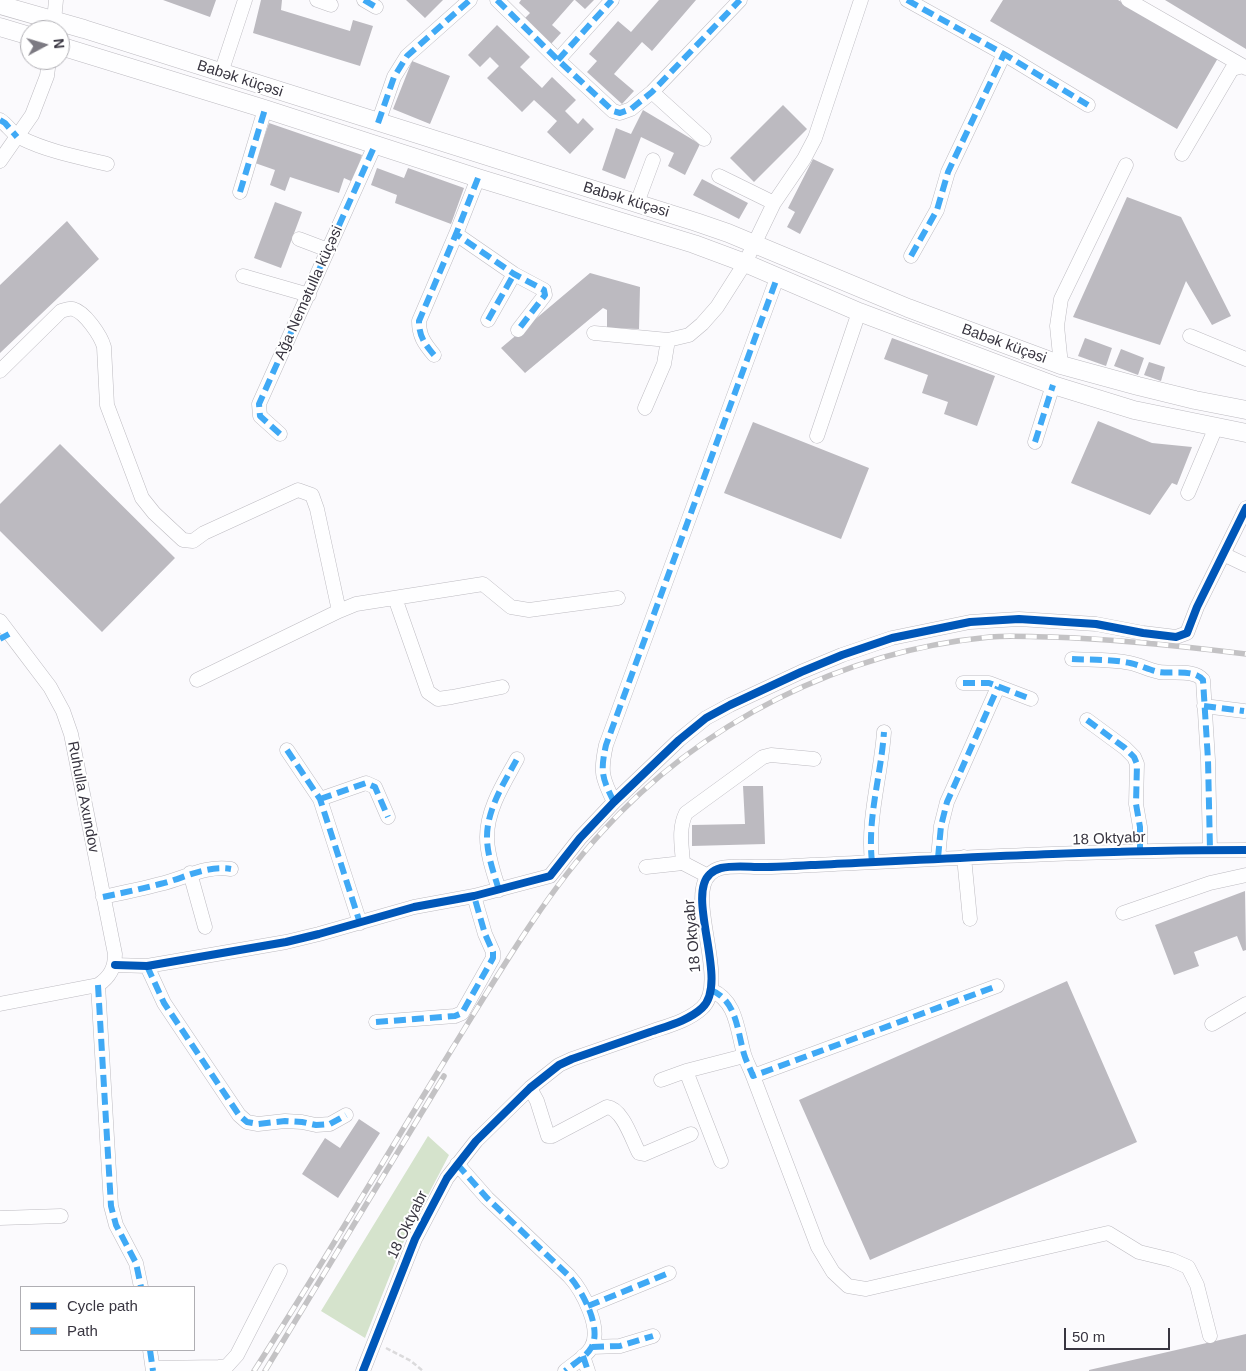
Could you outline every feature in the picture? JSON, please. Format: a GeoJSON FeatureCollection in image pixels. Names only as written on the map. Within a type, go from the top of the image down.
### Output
{"type":"FeatureCollection","features":[{"type":"Feature","properties":{"kind":"main road","name":"Babək küçəsi"},"geometry":{"type":"LineString","coordinates":[[0,5],[40,20]]}},
{"type":"Feature","properties":{"kind":"main road"},"geometry":{"type":"LineString","coordinates":[[0,27],[20,33]]}},
{"type":"Feature","properties":{"kind":"main road","name":"Babək küçəsi"},"geometry":{"type":"LineString","coordinates":[[70,30],[220,73],[720,230],[908,308],[1062,364],[1157,391],[1246,410]]}},
{"type":"Feature","properties":{"kind":"main road","name":"Babək küçəsi"},"geometry":{"type":"LineString","coordinates":[[70,49],[694,244],[745,263],[860,312],[1053,385],[1134,410],[1246,433]]}},
{"type":"Feature","properties":{"kind":"street"},"geometry":{"type":"LineString","coordinates":[[54,20],[56,0]]}},
{"type":"Feature","properties":{"kind":"street"},"geometry":{"type":"LineString","coordinates":[[220,73],[245,0]]}},
{"type":"Feature","properties":{"kind":"street"},"geometry":{"type":"LineString","coordinates":[[378,123],[394,77],[407,56],[470,0]]}},
{"type":"Feature","properties":{"kind":"street"},"geometry":{"type":"LineString","coordinates":[[497,0],[613,111],[620,112],[631,109],[652,92],[737,1]]}},
{"type":"Feature","properties":{"kind":"street"},"geometry":{"type":"LineString","coordinates":[[558,60],[612,0]]}},
{"type":"Feature","properties":{"kind":"street"},"geometry":{"type":"LineString","coordinates":[[594,333],[668,340],[689,335],[717,307],[745,263],[774,203],[804,159],[815,138],[861,0]]}},
{"type":"Feature","properties":{"kind":"street"},"geometry":{"type":"LineString","coordinates":[[907,0],[1004,54],[1088,105]]}},
{"type":"Feature","properties":{"kind":"street"},"geometry":{"type":"LineString","coordinates":[[1128,0],[1244,67]]}},
{"type":"Feature","properties":{"kind":"street"},"geometry":{"type":"LineString","coordinates":[[911,256],[937,210],[948,172],[1004,54]]}},
{"type":"Feature","properties":{"kind":"street"},"geometry":{"type":"LineString","coordinates":[[1182,154],[1232,69],[1244,67]]}},
{"type":"Feature","properties":{"kind":"street"},"geometry":{"type":"LineString","coordinates":[[0,161],[32,115],[47,70]]}},
{"type":"Feature","properties":{"kind":"street"},"geometry":{"type":"LineString","coordinates":[[652,92],[704,139]]}},
{"type":"Feature","properties":{"kind":"street"},"geometry":{"type":"LineString","coordinates":[[240,192],[265,109]]}},
{"type":"Feature","properties":{"kind":"street"},"geometry":{"type":"LineString","coordinates":[[0,120],[18,137],[36,145],[107,164]]}},
{"type":"Feature","properties":{"kind":"street","name":"Ağa Nemətulla küçəsi"},"geometry":{"type":"LineString","coordinates":[[280,434],[260,416],[259,404],[375,145]]}},
{"type":"Feature","properties":{"kind":"street"},"geometry":{"type":"LineString","coordinates":[[637,203],[653,160]]}},
{"type":"Feature","properties":{"kind":"street"},"geometry":{"type":"LineString","coordinates":[[1062,364],[1057,326],[1061,299],[1126,164]]}},
{"type":"Feature","properties":{"kind":"street"},"geometry":{"type":"LineString","coordinates":[[719,176],[774,203]]}},
{"type":"Feature","properties":{"kind":"street"},"geometry":{"type":"LineString","coordinates":[[434,355],[422,340],[419,332],[419,321],[478,178]]}},
{"type":"Feature","properties":{"kind":"street"},"geometry":{"type":"LineString","coordinates":[[456,234],[514,274],[544,290],[544,295],[518,330]]}},
{"type":"Feature","properties":{"kind":"street"},"geometry":{"type":"LineString","coordinates":[[299,239],[328,250]]}},
{"type":"Feature","properties":{"kind":"street"},"geometry":{"type":"LineString","coordinates":[[488,320],[514,274]]}},
{"type":"Feature","properties":{"kind":"street"},"geometry":{"type":"LineString","coordinates":[[243,276],[308,295]]}},
{"type":"Feature","properties":{"kind":"street"},"geometry":{"type":"LineString","coordinates":[[614,802],[603,778],[602,765],[606,746],[777,278]]}},
{"type":"Feature","properties":{"kind":"street"},"geometry":{"type":"LineString","coordinates":[[0,371],[61,311],[73,309],[80,313],[102,339],[107,405],[142,498],[154,513],[183,540],[193,541],[204,533],[298,490],[312,495],[317,508],[339,610]]}},
{"type":"Feature","properties":{"kind":"street"},"geometry":{"type":"LineString","coordinates":[[817,436],[860,312]]}},
{"type":"Feature","properties":{"kind":"street"},"geometry":{"type":"LineString","coordinates":[[1190,336],[1246,358]]}},
{"type":"Feature","properties":{"kind":"street"},"geometry":{"type":"LineString","coordinates":[[645,408],[664,364],[668,340]]}},
{"type":"Feature","properties":{"kind":"street"},"geometry":{"type":"LineString","coordinates":[[1035,442],[1053,385]]}},
{"type":"Feature","properties":{"kind":"street"},"geometry":{"type":"LineString","coordinates":[[1188,493],[1216,427]]}},
{"type":"Feature","properties":{"kind":"street"},"geometry":{"type":"LineString","coordinates":[[0,1004],[98,985],[115,966],[147,966],[286,942],[414,907],[474,896],[550,876],[580,838],[614,802],[706,718],[800,672],[892,638],[970,622],[1020,619],[1096,624],[1176,637],[1187,633],[1246,508]]}},
{"type":"Feature","properties":{"kind":"street"},"geometry":{"type":"LineString","coordinates":[[1223,554],[1246,565]]}},
{"type":"Feature","properties":{"kind":"street"},"geometry":{"type":"LineString","coordinates":[[197,680],[339,610],[356,604],[483,584],[511,606],[529,610],[618,598]]}},
{"type":"Feature","properties":{"kind":"street"},"geometry":{"type":"LineString","coordinates":[[395,598],[428,692],[438,698],[502,687]]}},
{"type":"Feature","properties":{"kind":"street","name":"Ruhulla Axundov"},"geometry":{"type":"LineString","coordinates":[[0,622],[4,636],[50,687],[63,711],[70,734],[114,942],[115,966]]}},
{"type":"Feature","properties":{"kind":"street"},"geometry":{"type":"LineString","coordinates":[[1072,659],[1129,662],[1156,672],[1173,674],[1193,673],[1199,675],[1202,680],[1208,760],[1210,850]]}},
{"type":"Feature","properties":{"kind":"street"},"geometry":{"type":"LineString","coordinates":[[963,683],[989,684],[1031,699]]}},
{"type":"Feature","properties":{"kind":"street"},"geometry":{"type":"LineString","coordinates":[[938,858],[941,826],[947,802],[998,687]]}},
{"type":"Feature","properties":{"kind":"street"},"geometry":{"type":"LineString","coordinates":[[1204,706],[1244,711]]}},
{"type":"Feature","properties":{"kind":"street"},"geometry":{"type":"LineString","coordinates":[[1087,720],[1125,748],[1134,757],[1137,764],[1136,804],[1140,827],[1140,851]]}},
{"type":"Feature","properties":{"kind":"street"},"geometry":{"type":"LineString","coordinates":[[872,862],[870,825],[884,732]]}},
{"type":"Feature","properties":{"kind":"street"},"geometry":{"type":"LineString","coordinates":[[288,750],[320,799],[360,923]]}},
{"type":"Feature","properties":{"kind":"street"},"geometry":{"type":"LineString","coordinates":[[683,863],[682,822],[686,813],[692,807],[763,757],[771,755],[814,758]]}},
{"type":"Feature","properties":{"kind":"street"},"geometry":{"type":"LineString","coordinates":[[499,890],[487,838],[488,822],[494,804],[517,759]]}},
{"type":"Feature","properties":{"kind":"street"},"geometry":{"type":"LineString","coordinates":[[320,799],[366,782],[375,787],[388,818]]}},
{"type":"Feature","properties":{"kind":"street","name":"18 Oktyabr"},"geometry":{"type":"LineString","coordinates":[[363,1371],[415,1239],[432,1205],[457,1164],[487,1130],[530,1088],[559,1065],[684,1020],[702,1009],[708,1002],[712,990],[702,896],[703,886],[708,876],[722,868],[734,866],[794,866],[938,858],[1140,851],[1246,850]]}},
{"type":"Feature","properties":{"kind":"street"},"geometry":{"type":"LineString","coordinates":[[964,858],[970,919]]}},
{"type":"Feature","properties":{"kind":"street"},"geometry":{"type":"LineString","coordinates":[[646,867],[683,863],[708,876]]}},
{"type":"Feature","properties":{"kind":"street"},"geometry":{"type":"LineString","coordinates":[[103,897],[161,884],[190,873],[208,869],[232,869]]}},
{"type":"Feature","properties":{"kind":"street"},"geometry":{"type":"LineString","coordinates":[[190,873],[205,927]]}},
{"type":"Feature","properties":{"kind":"street"},"geometry":{"type":"LineString","coordinates":[[1123,913],[1210,883],[1246,875]]}},
{"type":"Feature","properties":{"kind":"street"},"geometry":{"type":"LineString","coordinates":[[376,1022],[455,1016],[462,1013],[493,958],[493,952],[485,934],[474,896]]}},
{"type":"Feature","properties":{"kind":"street"},"geometry":{"type":"LineString","coordinates":[[147,966],[164,1003],[239,1115],[247,1122],[258,1124],[285,1121],[316,1125],[330,1124],[346,1115]]}},
{"type":"Feature","properties":{"kind":"street"},"geometry":{"type":"LineString","coordinates":[[98,985],[111,1206],[116,1225],[136,1263],[141,1286]]}},
{"type":"Feature","properties":{"kind":"street"},"geometry":{"type":"LineString","coordinates":[[753,1076],[997,986]]}},
{"type":"Feature","properties":{"kind":"street"},"geometry":{"type":"LineString","coordinates":[[712,990],[720,994],[732,1010],[744,1056],[818,1247],[833,1272],[848,1286],[866,1289],[1108,1233],[1139,1252],[1172,1260],[1188,1267],[1197,1284],[1210,1336]]}},
{"type":"Feature","properties":{"kind":"street"},"geometry":{"type":"LineString","coordinates":[[1212,1024],[1246,1004]]}},
{"type":"Feature","properties":{"kind":"street"},"geometry":{"type":"LineString","coordinates":[[662,1080],[686,1071],[744,1056]]}},
{"type":"Feature","properties":{"kind":"street"},"geometry":{"type":"LineString","coordinates":[[686,1071],[721,1161]]}},
{"type":"Feature","properties":{"kind":"street"},"geometry":{"type":"LineString","coordinates":[[530,1088],[537,1101],[548,1136],[552,1136],[608,1107],[614,1108],[620,1114],[639,1153],[644,1154],[691,1134]]}},
{"type":"Feature","properties":{"kind":"street"},"geometry":{"type":"LineString","coordinates":[[457,1164],[488,1198],[578,1286],[588,1306],[593,1322],[594,1335],[588,1351],[588,1371]]}},
{"type":"Feature","properties":{"kind":"street"},"geometry":{"type":"LineString","coordinates":[[0,1218],[61,1216]]}},
{"type":"Feature","properties":{"kind":"street"},"geometry":{"type":"LineString","coordinates":[[150,1351],[153,1370],[227,1366],[237,1355],[280,1271]]}},
{"type":"Feature","properties":{"kind":"street"},"geometry":{"type":"LineString","coordinates":[[588,1306],[669,1273]]}},
{"type":"Feature","properties":{"kind":"street"},"geometry":{"type":"LineString","coordinates":[[565,1371],[588,1351],[620,1346],[653,1336]]}},
{"type":"Feature","properties":{"kind":"path"},"geometry":{"type":"LineString","coordinates":[[373,1342],[411,1361],[423,1371]]}},
{"type":"Feature","properties":{"kind":"green space"},"geometry":{"type":"Polygon","coordinates":[[[428,1136],[449,1155],[402,1245],[365,1338],[321,1311],[428,1136]]]}},
{"type":"Feature","properties":{"kind":"building"},"geometry":{"type":"Polygon","coordinates":[[[163,0],[216,0],[210,17],[163,0]]]}},
{"type":"Feature","properties":{"kind":"building"},"geometry":{"type":"Polygon","coordinates":[[[261,0],[282,0],[281,10],[350,31],[353,20],[373,26],[360,66],[253,33],[261,0]]]}},
{"type":"Feature","properties":{"kind":"building"},"geometry":{"type":"Polygon","coordinates":[[[406,0],[443,0],[425,18],[406,0]]]}},
{"type":"Feature","properties":{"kind":"building"},"geometry":{"type":"Polygon","coordinates":[[[521,0],[574,0],[552,25],[561,33],[551,44],[524,19],[530,13],[519,3],[521,0]]]}},
{"type":"Feature","properties":{"kind":"building"},"geometry":{"type":"Polygon","coordinates":[[[575,0],[594,0],[585,9],[575,0]]]}},
{"type":"Feature","properties":{"kind":"building"},"geometry":{"type":"Polygon","coordinates":[[[659,0],[696,0],[652,51],[642,42],[614,74],[634,91],[622,104],[587,72],[597,61],[589,54],[618,21],[631,32],[659,0]]]}},
{"type":"Feature","properties":{"kind":"building"},"geometry":{"type":"Polygon","coordinates":[[[1003,0],[1118,0],[1218,58],[1177,129],[990,21],[1003,0]]]}},
{"type":"Feature","properties":{"kind":"building"},"geometry":{"type":"Polygon","coordinates":[[[1165,0],[1246,0],[1246,49],[1165,0]]]}},
{"type":"Feature","properties":{"kind":"building"},"geometry":{"type":"Polygon","coordinates":[[[497,25],[530,57],[520,67],[542,88],[552,77],[576,100],[565,111],[578,124],[583,118],[594,129],[570,154],[547,132],[557,121],[534,100],[522,112],[487,78],[499,66],[490,57],[480,67],[468,55],[497,25]]]}},
{"type":"Feature","properties":{"kind":"building"},"geometry":{"type":"Polygon","coordinates":[[[412,61],[450,76],[430,124],[393,109],[412,61]]]}},
{"type":"Feature","properties":{"kind":"building"},"geometry":{"type":"Polygon","coordinates":[[[783,105],[807,129],[754,182],[730,158],[783,105]]]}},
{"type":"Feature","properties":{"kind":"building"},"geometry":{"type":"Polygon","coordinates":[[[643,110],[700,144],[685,175],[668,166],[674,153],[641,137],[625,179],[602,170],[616,128],[631,134],[643,110]]]}},
{"type":"Feature","properties":{"kind":"building"},"geometry":{"type":"Polygon","coordinates":[[[269,123],[362,155],[353,182],[344,178],[339,193],[290,177],[285,191],[270,185],[275,170],[255,163],[269,123]]]}},
{"type":"Feature","properties":{"kind":"building"},"geometry":{"type":"Polygon","coordinates":[[[813,159],[834,169],[800,234],[787,227],[795,212],[788,208],[813,159]]]}},
{"type":"Feature","properties":{"kind":"building"},"geometry":{"type":"Polygon","coordinates":[[[377,168],[404,178],[408,168],[464,188],[451,224],[395,203],[397,195],[371,185],[377,168]]]}},
{"type":"Feature","properties":{"kind":"building"},"geometry":{"type":"Polygon","coordinates":[[[702,179],[748,203],[739,219],[693,195],[702,179]]]}},
{"type":"Feature","properties":{"kind":"building"},"geometry":{"type":"Polygon","coordinates":[[[1127,197],[1181,217],[1231,316],[1212,325],[1186,281],[1160,345],[1073,317],[1127,197]]]}},
{"type":"Feature","properties":{"kind":"building"},"geometry":{"type":"Polygon","coordinates":[[[275,202],[302,212],[281,268],[254,258],[275,202]]]}},
{"type":"Feature","properties":{"kind":"building"},"geometry":{"type":"Polygon","coordinates":[[[67,221],[99,259],[0,353],[0,285],[67,221]]]}},
{"type":"Feature","properties":{"kind":"building"},"geometry":{"type":"Polygon","coordinates":[[[590,273],[640,287],[639,329],[607,328],[607,310],[603,308],[525,373],[501,348],[590,273]]]}},
{"type":"Feature","properties":{"kind":"building"},"geometry":{"type":"Polygon","coordinates":[[[892,338],[995,376],[977,426],[944,414],[948,402],[922,393],[928,375],[884,359],[892,338]]]}},
{"type":"Feature","properties":{"kind":"building"},"geometry":{"type":"Polygon","coordinates":[[[1085,338],[1112,348],[1106,366],[1078,356],[1085,338]]]}},
{"type":"Feature","properties":{"kind":"building"},"geometry":{"type":"Polygon","coordinates":[[[1121,349],[1144,358],[1138,375],[1114,366],[1121,349]]]}},
{"type":"Feature","properties":{"kind":"building"},"geometry":{"type":"Polygon","coordinates":[[[1149,362],[1165,367],[1161,381],[1144,375],[1149,362]]]}},
{"type":"Feature","properties":{"kind":"building"},"geometry":{"type":"Polygon","coordinates":[[[1098,421],[1152,443],[1192,447],[1177,485],[1172,483],[1150,515],[1071,483],[1098,421]]]}},
{"type":"Feature","properties":{"kind":"building"},"geometry":{"type":"Polygon","coordinates":[[[753,422],[869,468],[841,539],[724,493],[753,422]]]}},
{"type":"Feature","properties":{"kind":"building"},"geometry":{"type":"Polygon","coordinates":[[[60,444],[175,558],[102,632],[0,531],[0,504],[60,444]]]}},
{"type":"Feature","properties":{"kind":"building"},"geometry":{"type":"Polygon","coordinates":[[[743,786],[763,786],[765,844],[692,846],[692,825],[745,824],[743,786]]]}},
{"type":"Feature","properties":{"kind":"building"},"geometry":{"type":"Polygon","coordinates":[[[1245,891],[1246,950],[1243,951],[1237,936],[1194,952],[1199,966],[1174,975],[1155,925],[1245,891]]]}},
{"type":"Feature","properties":{"kind":"building"},"geometry":{"type":"Polygon","coordinates":[[[1067,981],[1137,1142],[870,1260],[799,1100],[1067,981]]]}},
{"type":"Feature","properties":{"kind":"building"},"geometry":{"type":"Polygon","coordinates":[[[359,1119],[380,1133],[338,1198],[302,1174],[325,1138],[340,1148],[359,1119]]]}},
{"type":"Feature","properties":{"kind":"building"},"geometry":{"type":"Polygon","coordinates":[[[1246,1334],[1246,1371],[1089,1371],[1089,1370],[1246,1334]]]}},
{"type":"Feature","properties":{"kind":"railway"},"geometry":{"type":"LineString","coordinates":[[254,1371],[427,1089],[540,910],[601,833],[640,793],[683,758],[729,726],[778,699],[829,676],[881,658],[935,645],[998,636],[1051,637],[1148,643],[1246,654]]}},
{"type":"Feature","properties":{"kind":"railway"},"geometry":{"type":"LineString","coordinates":[[265,1371],[444,1076]]}},
{"type":"Feature","properties":{"kind":"marked path"},"geometry":{"type":"LineString","coordinates":[[364,0],[376,7]]}},
{"type":"Feature","properties":{"kind":"marked path"},"geometry":{"type":"LineString","coordinates":[[378,123],[394,77],[407,56],[470,0]]}},
{"type":"Feature","properties":{"kind":"marked path"},"geometry":{"type":"LineString","coordinates":[[497,0],[613,111],[620,113],[631,109],[652,92],[740,0]]}},
{"type":"Feature","properties":{"kind":"marked path"},"geometry":{"type":"LineString","coordinates":[[558,60],[612,0]]}},
{"type":"Feature","properties":{"kind":"marked path"},"geometry":{"type":"LineString","coordinates":[[907,0],[1004,54],[1088,105]]}},
{"type":"Feature","properties":{"kind":"marked path"},"geometry":{"type":"LineString","coordinates":[[911,256],[937,210],[948,172],[1004,54]]}},
{"type":"Feature","properties":{"kind":"marked path"},"geometry":{"type":"LineString","coordinates":[[240,192],[265,109]]}},
{"type":"Feature","properties":{"kind":"marked path"},"geometry":{"type":"LineString","coordinates":[[0,120],[17,137]]}},
{"type":"Feature","properties":{"kind":"marked path"},"geometry":{"type":"LineString","coordinates":[[280,434],[260,416],[259,404],[375,145]]}},
{"type":"Feature","properties":{"kind":"marked path"},"geometry":{"type":"LineString","coordinates":[[478,178],[456,234],[514,274],[544,290],[545,295],[518,330]]}},
{"type":"Feature","properties":{"kind":"marked path"},"geometry":{"type":"LineString","coordinates":[[434,355],[423,339],[419,321],[456,234]]}},
{"type":"Feature","properties":{"kind":"marked path"},"geometry":{"type":"LineString","coordinates":[[488,320],[514,274]]}},
{"type":"Feature","properties":{"kind":"marked path"},"geometry":{"type":"LineString","coordinates":[[614,802],[603,775],[606,745],[777,278]]}},
{"type":"Feature","properties":{"kind":"marked path"},"geometry":{"type":"LineString","coordinates":[[1035,442],[1053,385]]}},
{"type":"Feature","properties":{"kind":"marked path"},"geometry":{"type":"LineString","coordinates":[[0,639],[9,634]]}},
{"type":"Feature","properties":{"kind":"marked path"},"geometry":{"type":"LineString","coordinates":[[1072,659],[1123,662],[1159,672],[1194,674],[1203,680],[1208,760],[1210,850]]}},
{"type":"Feature","properties":{"kind":"marked path"},"geometry":{"type":"LineString","coordinates":[[963,683],[989,683],[1031,699]]}},
{"type":"Feature","properties":{"kind":"marked path"},"geometry":{"type":"LineString","coordinates":[[938,858],[941,826],[947,802],[998,687]]}},
{"type":"Feature","properties":{"kind":"marked path"},"geometry":{"type":"LineString","coordinates":[[1204,706],[1244,711]]}},
{"type":"Feature","properties":{"kind":"marked path"},"geometry":{"type":"LineString","coordinates":[[1087,720],[1125,748],[1134,757],[1137,764],[1136,804],[1140,827],[1140,851]]}},
{"type":"Feature","properties":{"kind":"marked path"},"geometry":{"type":"LineString","coordinates":[[872,862],[871,829],[884,732]]}},
{"type":"Feature","properties":{"kind":"marked path"},"geometry":{"type":"LineString","coordinates":[[287,750],[320,799],[360,923]]}},
{"type":"Feature","properties":{"kind":"marked path"},"geometry":{"type":"LineString","coordinates":[[499,890],[488,851],[488,827],[497,796],[517,759]]}},
{"type":"Feature","properties":{"kind":"marked path"},"geometry":{"type":"LineString","coordinates":[[320,799],[366,783],[375,787],[388,817]]}},
{"type":"Feature","properties":{"kind":"marked path"},"geometry":{"type":"LineString","coordinates":[[103,897],[160,884],[204,870],[231,869]]}},
{"type":"Feature","properties":{"kind":"marked path"},"geometry":{"type":"LineString","coordinates":[[376,1022],[455,1016],[462,1013],[493,958],[493,952],[485,934],[474,896]]}},
{"type":"Feature","properties":{"kind":"marked path"},"geometry":{"type":"LineString","coordinates":[[147,966],[164,1003],[239,1115],[247,1122],[258,1124],[285,1121],[316,1125],[330,1124],[346,1115]]}},
{"type":"Feature","properties":{"kind":"marked path"},"geometry":{"type":"LineString","coordinates":[[98,985],[111,1206],[116,1225],[136,1263],[141,1286]]}},
{"type":"Feature","properties":{"kind":"marked path"},"geometry":{"type":"LineString","coordinates":[[711,990],[726,1001],[735,1017],[745,1057],[753,1076],[997,986]]}},
{"type":"Feature","properties":{"kind":"marked path"},"geometry":{"type":"LineString","coordinates":[[457,1164],[487,1198],[569,1276],[580,1290],[593,1321],[594,1340],[586,1354],[565,1371]]}},
{"type":"Feature","properties":{"kind":"marked path"},"geometry":{"type":"LineString","coordinates":[[588,1306],[669,1273]]}},
{"type":"Feature","properties":{"kind":"marked path"},"geometry":{"type":"LineString","coordinates":[[592,1347],[620,1346],[653,1336]]}},
{"type":"Feature","properties":{"kind":"marked path"},"geometry":{"type":"LineString","coordinates":[[150,1351],[153,1371]]}},
{"type":"Feature","properties":{"kind":"marked path"},"geometry":{"type":"LineString","coordinates":[[583,1356],[588,1371]]}},
{"type":"Feature","properties":{"kind":"cycle path"},"geometry":{"type":"LineString","coordinates":[[115,965],[147,966],[286,942],[414,907],[474,896],[550,876],[580,838],[614,802],[679,740],[706,718],[801,672],[842,655],[892,638],[970,622],[1019,619],[1096,624],[1176,637],[1187,633],[1197,607],[1246,508]]}},
{"type":"Feature","properties":{"kind":"cycle path"},"geometry":{"type":"LineString","coordinates":[[363,1371],[415,1239],[447,1178],[476,1141],[530,1088],[559,1065],[677,1023],[702,1008],[709,996],[712,980],[702,901],[704,885],[710,874],[714,871],[736,866],[780,867],[1083,853],[1246,850]]}}]}
